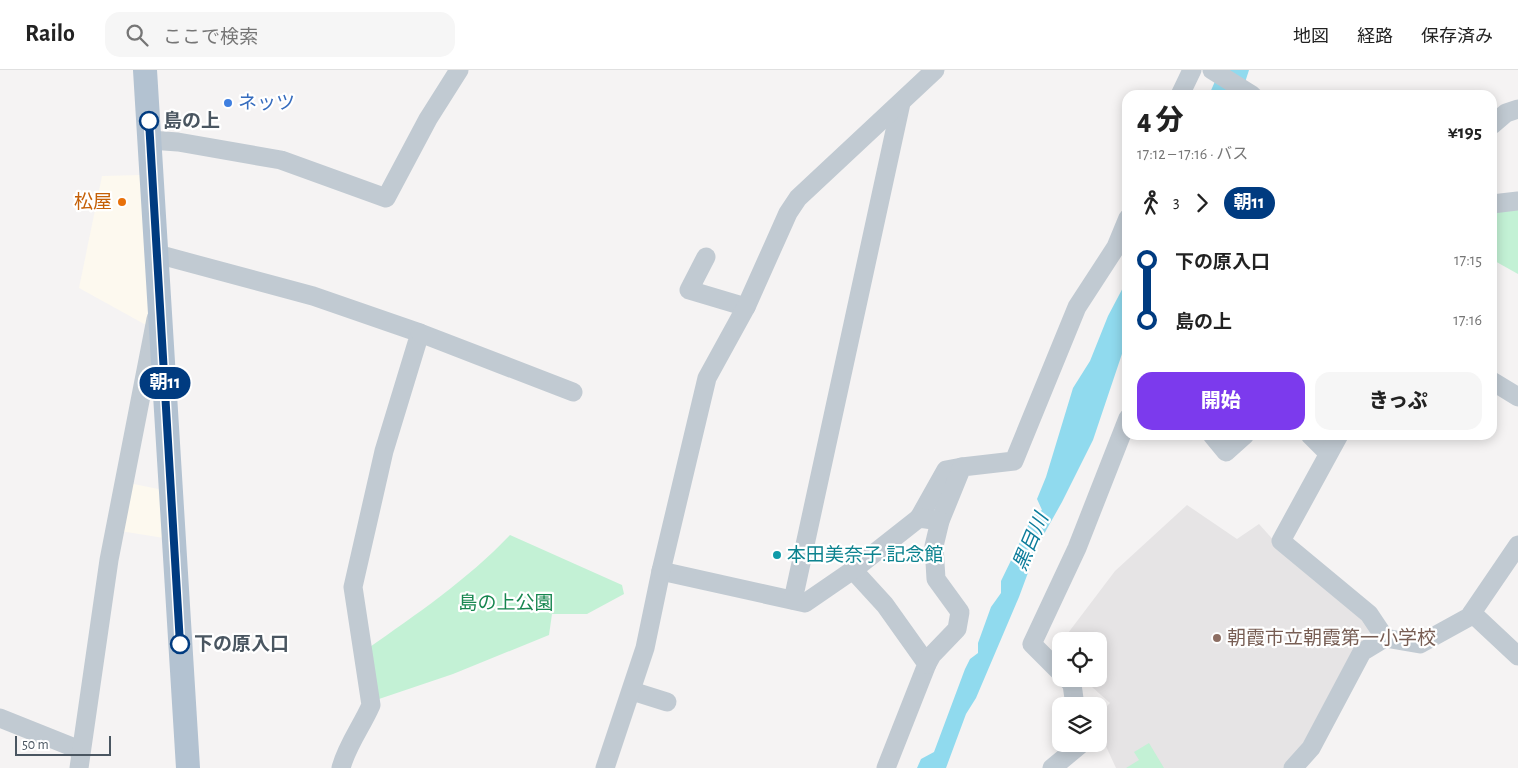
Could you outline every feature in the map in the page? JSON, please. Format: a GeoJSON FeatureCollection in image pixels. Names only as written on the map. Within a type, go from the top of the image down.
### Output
{"type":"FeatureCollection","features":[{"type":"Feature","properties":{"kind":"main road"},"geometry":{"type":"LineString","coordinates":[[145,70],[188,768]]}},
{"type":"Feature","properties":{"kind":"street"},"geometry":{"type":"LineString","coordinates":[[150,140],[178,142],[281,160],[386,198],[428,119],[460,70]]}},
{"type":"Feature","properties":{"kind":"street"},"geometry":{"type":"LineString","coordinates":[[605,768],[645,648],[661,571],[707,378],[746,307],[788,213],[798,198],[935,70]]}},
{"type":"Feature","properties":{"kind":"street"},"geometry":{"type":"LineString","coordinates":[[1182,90],[1192,70]]}},
{"type":"Feature","properties":{"kind":"street"},"geometry":{"type":"LineString","coordinates":[[1212,70],[1244,90]]}},
{"type":"Feature","properties":{"kind":"street"},"geometry":{"type":"LineString","coordinates":[[793,600],[901,103]]}},
{"type":"Feature","properties":{"kind":"street"},"geometry":{"type":"LineString","coordinates":[[1497,121],[1506,113],[1518,109]]}},
{"type":"Feature","properties":{"kind":"street"},"geometry":{"type":"LineString","coordinates":[[1497,203],[1518,201]]}},
{"type":"Feature","properties":{"kind":"street"},"geometry":{"type":"LineString","coordinates":[[661,571],[805,604],[853,570],[919,518],[946,470],[1014,461],[1077,307],[1116,247],[1122,232]]}},
{"type":"Feature","properties":{"kind":"street"},"geometry":{"type":"LineString","coordinates":[[157,254],[313,296],[420,333],[573,392]]}},
{"type":"Feature","properties":{"kind":"street"},"geometry":{"type":"LineString","coordinates":[[706,257],[688,290],[746,307]]}},
{"type":"Feature","properties":{"kind":"street"},"geometry":{"type":"LineString","coordinates":[[0,718],[79,759],[109,560],[143,376],[160,304]]}},
{"type":"Feature","properties":{"kind":"street"},"geometry":{"type":"LineString","coordinates":[[341,768],[346,753],[364,722],[371,704],[353,587],[384,450],[420,333]]}},
{"type":"Feature","properties":{"kind":"street"},"geometry":{"type":"LineString","coordinates":[[1497,384],[1518,398]]}},
{"type":"Feature","properties":{"kind":"street"},"geometry":{"type":"LineString","coordinates":[[1052,664],[1032,644],[1076,548],[1122,433]]}},
{"type":"Feature","properties":{"kind":"street"},"geometry":{"type":"LineString","coordinates":[[1216,440],[1226,452],[1239,440]]}},
{"type":"Feature","properties":{"kind":"street"},"geometry":{"type":"LineString","coordinates":[[1315,440],[1328,453]]}},
{"type":"Feature","properties":{"kind":"street"},"geometry":{"type":"LineString","coordinates":[[1336,440],[1281,540],[1369,614],[1385,638]]}},
{"type":"Feature","properties":{"kind":"street"},"geometry":{"type":"LineString","coordinates":[[886,768],[927,664],[932,655],[957,629],[960,612],[936,579],[934,546],[940,521],[962,467]]}},
{"type":"Feature","properties":{"kind":"street"},"geometry":{"type":"LineString","coordinates":[[919,518],[940,521]]}},
{"type":"Feature","properties":{"kind":"street"},"geometry":{"type":"LineString","coordinates":[[1293,768],[1311,748],[1362,652],[1385,638],[1420,644],[1469,617],[1518,545]]}},
{"type":"Feature","properties":{"kind":"street"},"geometry":{"type":"LineString","coordinates":[[853,570],[885,605],[927,664]]}},
{"type":"Feature","properties":{"kind":"street"},"geometry":{"type":"LineString","coordinates":[[1472,613],[1518,656]]}},
{"type":"Feature","properties":{"kind":"street"},"geometry":{"type":"LineString","coordinates":[[632,691],[667,702]]}},
{"type":"Feature","properties":{"kind":"street"},"geometry":{"type":"LineString","coordinates":[[1052,768],[1071,752]]}},
{"type":"Feature","properties":{"kind":"shaded area"},"geometry":{"type":"Polygon","coordinates":[[[141,175],[149,308],[146,325],[79,288],[102,176],[141,175]]]}},
{"type":"Feature","properties":{"kind":"shaded area"},"geometry":{"type":"Polygon","coordinates":[[[129,483],[163,490],[164,538],[120,531],[129,483]]]}},
{"type":"Feature","properties":{"kind":"shaded area","name":"朝霞市立朝霞第一小学校"},"geometry":{"type":"Polygon","coordinates":[[[1187,505],[1237,539],[1259,524],[1277,544],[1361,617],[1372,635],[1358,649],[1304,743],[1286,768],[1116,768],[1107,748],[1107,706],[1110,703],[1107,697],[1103,697],[1092,687],[1107,687],[1107,632],[1069,632],[1115,571],[1187,505]]]}},
{"type":"Feature","properties":{"kind":"green space"},"geometry":{"type":"Polygon","coordinates":[[[1518,206],[1518,274],[1497,262],[1497,208],[1518,206]]]}},
{"type":"Feature","properties":{"kind":"green space","name":"島の上公園"},"geometry":{"type":"Polygon","coordinates":[[[510,535],[622,585],[624,594],[587,614],[552,614],[549,635],[453,674],[376,700],[367,649],[459,582],[510,535]]]}},
{"type":"Feature","properties":{"kind":"green space"},"geometry":{"type":"Polygon","coordinates":[[[1149,743],[1164,768],[1126,768],[1139,760],[1134,752],[1149,743]]]}},
{"type":"Feature","properties":{"kind":"water"},"geometry":{"type":"Polygon","coordinates":[[[1220,70],[1249,70],[1243,90],[1211,90],[1220,70]]]}},
{"type":"Feature","properties":{"kind":"water","name":"黒目川"},"geometry":{"type":"Polygon","coordinates":[[[1122,289],[1122,354],[1093,440],[1039,543],[1019,597],[976,698],[966,714],[946,768],[917,768],[921,759],[934,752],[965,669],[970,659],[978,653],[978,643],[991,607],[1001,593],[1001,581],[1033,515],[1042,510],[1037,499],[1046,477],[1073,388],[1090,361],[1108,316],[1122,289]]]}},
{"type":"Feature","properties":{"kind":"bus line","name":"朝11"},"geometry":{"type":"LineString","coordinates":[[149,121],[180,644]]}},
{"type":"Feature","properties":{"kind":"place","name":"ネッツ"},"geometry":{"type":"Point","coordinates":[228,103]}},
{"type":"Feature","properties":{"kind":"place","name":"島の上"},"geometry":{"type":"Point","coordinates":[149,121]}},
{"type":"Feature","properties":{"kind":"place","name":"松屋"},"geometry":{"type":"Point","coordinates":[122,202]}},
{"type":"Feature","properties":{"kind":"place","name":"本田美奈子.記念館"},"geometry":{"type":"Point","coordinates":[777,555]}},
{"type":"Feature","properties":{"kind":"place","name":"朝霞市立朝霞第一小学校"},"geometry":{"type":"Point","coordinates":[1217,638]}},
{"type":"Feature","properties":{"kind":"place","name":"下の原入口"},"geometry":{"type":"Point","coordinates":[180,644]}}]}
